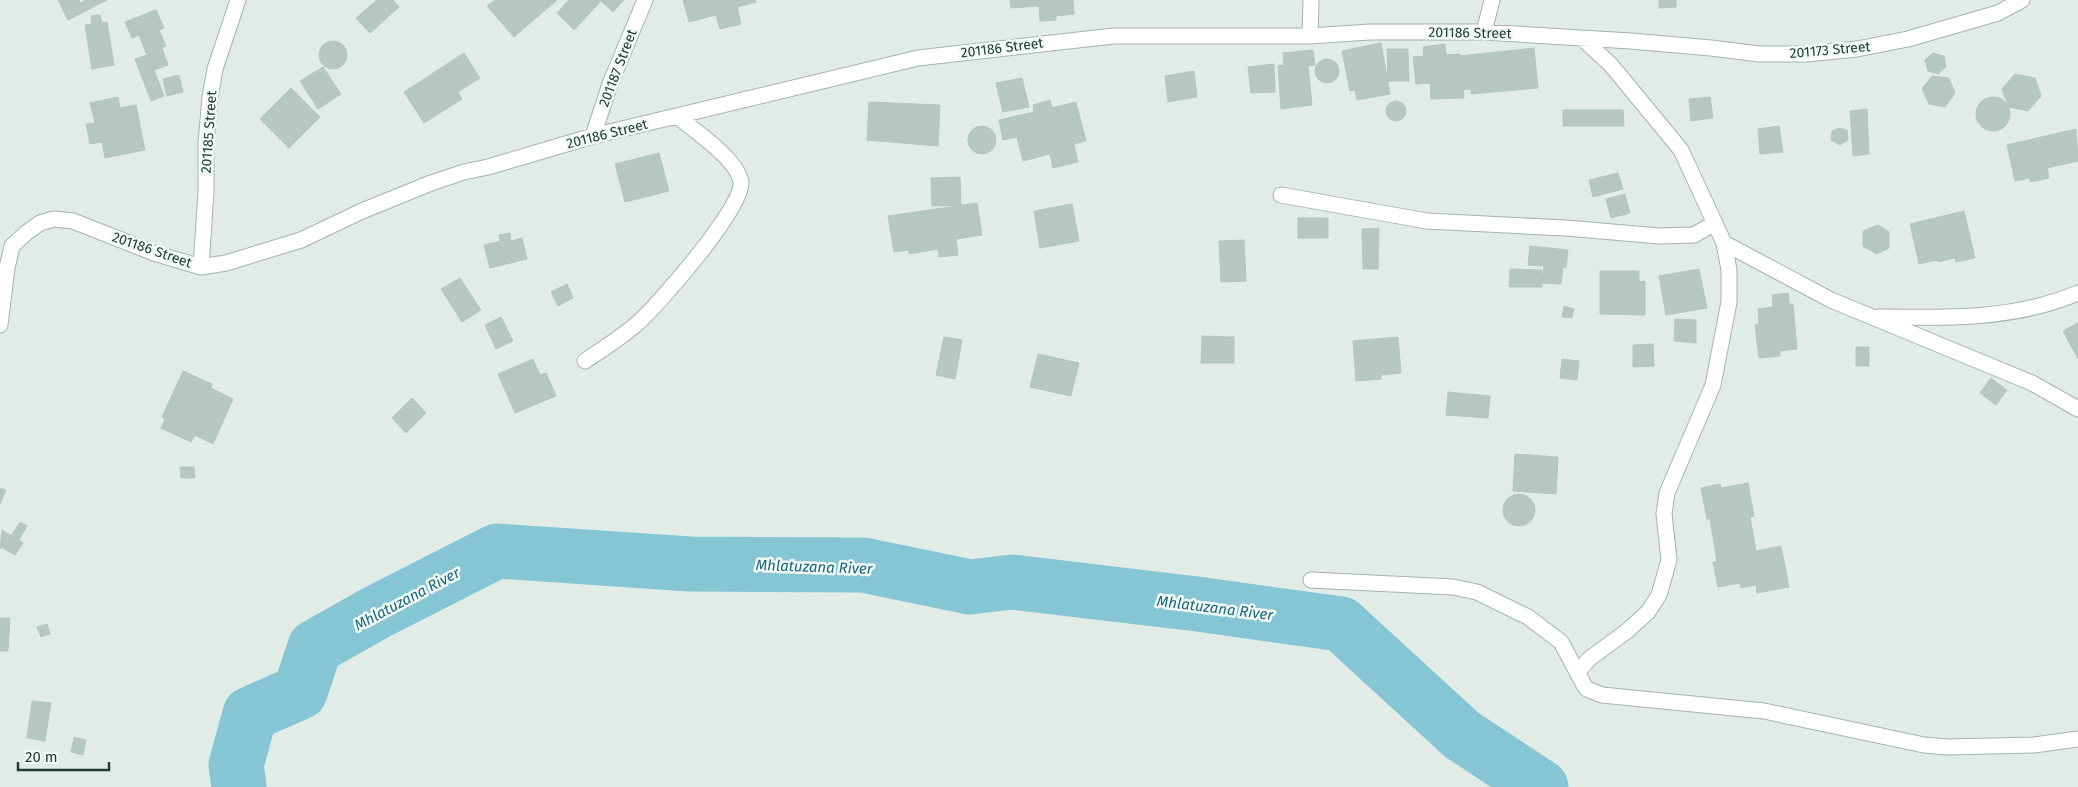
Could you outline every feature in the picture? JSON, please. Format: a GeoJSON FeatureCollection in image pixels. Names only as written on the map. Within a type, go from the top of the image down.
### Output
{"type":"FeatureCollection","features":[{"type":"Feature","properties":{"kind":"street","name":"201185 Street"},"geometry":{"type":"LineString","coordinates":[[201,267],[210,97],[215,69],[238,0]]}},
{"type":"Feature","properties":{"kind":"street","name":"201187 Street"},"geometry":{"type":"LineString","coordinates":[[593,136],[610,84],[645,0]]}},
{"type":"Feature","properties":{"kind":"street"},"geometry":{"type":"LineString","coordinates":[[1310,36],[1311,0]]}},
{"type":"Feature","properties":{"kind":"street"},"geometry":{"type":"LineString","coordinates":[[1484,32],[1492,0]]}},
{"type":"Feature","properties":{"kind":"street","name":"201173 Street"},"geometry":{"type":"LineString","coordinates":[[1631,41],[1759,54],[1806,54],[1857,49],[1908,39],[1966,24],[1998,12],[2022,0]]}},
{"type":"Feature","properties":{"kind":"street","name":"201186 Street"},"geometry":{"type":"LineString","coordinates":[[0,325],[7,268],[12,246],[40,223],[54,219],[73,221],[154,253],[201,267],[258,254],[301,240],[362,211],[431,183],[593,136],[918,58],[1112,36],[1310,36],[1370,32],[1484,32],[1631,41]]}},
{"type":"Feature","properties":{"kind":"street"},"geometry":{"type":"LineString","coordinates":[[1577,673],[1589,659],[1627,631],[1648,612],[1659,595],[1669,560],[1664,514],[1667,493],[1713,384],[1729,302],[1729,270],[1724,243],[1681,150],[1611,65],[1582,38]]}},
{"type":"Feature","properties":{"kind":"street"},"geometry":{"type":"LineString","coordinates":[[585,361],[636,325],[674,285],[708,244],[732,207],[740,189],[741,182],[731,164],[716,148],[678,117]]}},
{"type":"Feature","properties":{"kind":"street"},"geometry":{"type":"LineString","coordinates":[[1281,195],[1427,220],[1566,228],[1659,236],[1694,235],[1715,223]]}},
{"type":"Feature","properties":{"kind":"street"},"geometry":{"type":"LineString","coordinates":[[1724,243],[1831,300],[2032,383],[2078,409]]}},
{"type":"Feature","properties":{"kind":"street"},"geometry":{"type":"LineString","coordinates":[[1871,318],[1986,316],[2041,306],[2078,293]]}},
{"type":"Feature","properties":{"kind":"street"},"geometry":{"type":"LineString","coordinates":[[1311,580],[1453,587],[1478,592],[1528,617],[1552,635],[1566,649],[1587,689],[1602,694],[1764,711],[1924,745],[1948,747],[2034,745],[2078,739]]}},
{"type":"Feature","properties":{"kind":"building"},"geometry":{"type":"Polygon","coordinates":[[[58,0],[79,0],[80,3],[86,0],[107,0],[68,20],[58,0]]]}},
{"type":"Feature","properties":{"kind":"building"},"geometry":{"type":"Polygon","coordinates":[[[377,0],[393,0],[399,7],[370,33],[356,18],[377,0]]]}},
{"type":"Feature","properties":{"kind":"building"},"geometry":{"type":"Polygon","coordinates":[[[495,0],[557,0],[514,37],[487,6],[495,0]]]}},
{"type":"Feature","properties":{"kind":"building"},"geometry":{"type":"Polygon","coordinates":[[[569,0],[601,1],[574,30],[557,13],[569,0]]]}},
{"type":"Feature","properties":{"kind":"building"},"geometry":{"type":"Polygon","coordinates":[[[602,0],[624,0],[613,12],[602,0]]]}},
{"type":"Feature","properties":{"kind":"building"},"geometry":{"type":"Polygon","coordinates":[[[683,0],[755,0],[756,2],[737,7],[741,24],[720,29],[716,15],[689,22],[683,0]]]}},
{"type":"Feature","properties":{"kind":"building"},"geometry":{"type":"Polygon","coordinates":[[[1010,0],[1073,0],[1074,14],[1056,16],[1056,20],[1040,21],[1039,6],[1011,8],[1010,0]]]}},
{"type":"Feature","properties":{"kind":"building"},"geometry":{"type":"Polygon","coordinates":[[[1659,0],[1676,0],[1676,7],[1659,8],[1659,0]]]}},
{"type":"Feature","properties":{"kind":"building"},"geometry":{"type":"Polygon","coordinates":[[[156,10],[164,28],[159,30],[166,46],[162,48],[168,65],[154,70],[164,96],[151,101],[135,59],[147,55],[139,35],[132,38],[125,22],[156,10]]]}},
{"type":"Feature","properties":{"kind":"building"},"geometry":{"type":"Polygon","coordinates":[[[100,15],[102,23],[107,22],[114,65],[92,69],[85,25],[92,24],[91,16],[100,15]]]}},
{"type":"Feature","properties":{"kind":"building"},"geometry":{"type":"Polygon","coordinates":[[[333,41],[343,45],[347,55],[343,65],[333,69],[323,65],[319,55],[323,45],[333,41]]]}},
{"type":"Feature","properties":{"kind":"building"},"geometry":{"type":"Polygon","coordinates":[[[1381,43],[1390,94],[1357,100],[1355,90],[1350,91],[1342,51],[1381,43]]]}},
{"type":"Feature","properties":{"kind":"building"},"geometry":{"type":"Polygon","coordinates":[[[1445,44],[1446,55],[1460,54],[1464,98],[1431,99],[1430,83],[1416,84],[1413,57],[1424,56],[1423,47],[1445,44]]]}},
{"type":"Feature","properties":{"kind":"building"},"geometry":{"type":"Polygon","coordinates":[[[1534,48],[1538,88],[1471,94],[1471,89],[1464,90],[1460,56],[1534,48]]]}},
{"type":"Feature","properties":{"kind":"building"},"geometry":{"type":"Polygon","coordinates":[[[1387,49],[1408,49],[1409,81],[1388,81],[1387,49]]]}},
{"type":"Feature","properties":{"kind":"building"},"geometry":{"type":"Polygon","coordinates":[[[1313,50],[1315,65],[1308,66],[1312,105],[1281,109],[1278,66],[1284,65],[1283,53],[1313,50]]]}},
{"type":"Feature","properties":{"kind":"building"},"geometry":{"type":"Polygon","coordinates":[[[464,53],[480,78],[458,92],[462,99],[424,123],[404,92],[464,53]]]}},
{"type":"Feature","properties":{"kind":"building"},"geometry":{"type":"Polygon","coordinates":[[[1933,53],[1944,56],[1946,67],[1938,74],[1928,71],[1925,60],[1933,53]]]}},
{"type":"Feature","properties":{"kind":"building"},"geometry":{"type":"Polygon","coordinates":[[[1327,59],[1336,62],[1339,71],[1336,80],[1327,83],[1318,80],[1315,71],[1318,62],[1327,59]]]}},
{"type":"Feature","properties":{"kind":"building"},"geometry":{"type":"Polygon","coordinates":[[[1274,64],[1275,92],[1251,93],[1248,67],[1274,64]]]}},
{"type":"Feature","properties":{"kind":"building"},"geometry":{"type":"Polygon","coordinates":[[[323,67],[341,94],[318,109],[300,81],[323,67]]]}},
{"type":"Feature","properties":{"kind":"building"},"geometry":{"type":"Polygon","coordinates":[[[1194,71],[1197,97],[1168,102],[1165,76],[1194,71]]]}},
{"type":"Feature","properties":{"kind":"building"},"geometry":{"type":"Polygon","coordinates":[[[2015,74],[2035,78],[2041,96],[2028,111],[2009,107],[2002,89],[2015,74]]]}},
{"type":"Feature","properties":{"kind":"building"},"geometry":{"type":"Polygon","coordinates":[[[179,75],[183,92],[167,96],[163,79],[179,75]]]}},
{"type":"Feature","properties":{"kind":"building"},"geometry":{"type":"Polygon","coordinates":[[[1932,76],[1949,78],[1955,93],[1945,107],[1929,104],[1922,89],[1932,76]]]}},
{"type":"Feature","properties":{"kind":"building"},"geometry":{"type":"Polygon","coordinates":[[[1022,78],[1029,107],[1003,112],[996,83],[1022,78]]]}},
{"type":"Feature","properties":{"kind":"building"},"geometry":{"type":"Polygon","coordinates":[[[291,88],[320,117],[289,148],[260,119],[291,88]]]}},
{"type":"Feature","properties":{"kind":"building"},"geometry":{"type":"Polygon","coordinates":[[[118,97],[120,108],[136,105],[145,150],[105,158],[102,142],[90,144],[86,124],[95,123],[90,103],[118,97]]]}},
{"type":"Feature","properties":{"kind":"building"},"geometry":{"type":"Polygon","coordinates":[[[1710,97],[1713,118],[1691,121],[1689,99],[1710,97]]]}},
{"type":"Feature","properties":{"kind":"building"},"geometry":{"type":"Polygon","coordinates":[[[1993,97],[2005,102],[2010,114],[2005,126],[1993,131],[1981,126],[1976,114],[1981,102],[1993,97]]]}},
{"type":"Feature","properties":{"kind":"building"},"geometry":{"type":"Polygon","coordinates":[[[1050,100],[1052,108],[1076,102],[1086,141],[1074,144],[1078,162],[1053,168],[1050,154],[1023,161],[1017,137],[1003,140],[999,120],[1034,112],[1033,105],[1050,100]]]}},
{"type":"Feature","properties":{"kind":"building"},"geometry":{"type":"Polygon","coordinates":[[[1396,101],[1403,104],[1406,111],[1403,118],[1396,121],[1389,118],[1386,111],[1389,104],[1396,101]]]}},
{"type":"Feature","properties":{"kind":"building"},"geometry":{"type":"Polygon","coordinates":[[[869,102],[940,105],[938,146],[867,140],[869,102]]]}},
{"type":"Feature","properties":{"kind":"building"},"geometry":{"type":"Polygon","coordinates":[[[1867,109],[1869,154],[1853,156],[1850,111],[1867,109]]]}},
{"type":"Feature","properties":{"kind":"building"},"geometry":{"type":"Polygon","coordinates":[[[1563,110],[1623,110],[1624,126],[1563,126],[1563,110]]]}},
{"type":"Feature","properties":{"kind":"building"},"geometry":{"type":"Polygon","coordinates":[[[982,126],[992,130],[996,140],[992,150],[982,154],[972,150],[968,140],[972,130],[982,126]]]}},
{"type":"Feature","properties":{"kind":"building"},"geometry":{"type":"Polygon","coordinates":[[[1779,126],[1783,152],[1760,154],[1758,129],[1779,126]]]}},
{"type":"Feature","properties":{"kind":"building"},"geometry":{"type":"Polygon","coordinates":[[[1840,128],[1847,130],[1848,140],[1840,145],[1831,140],[1832,131],[1840,128]]]}},
{"type":"Feature","properties":{"kind":"building"},"geometry":{"type":"Polygon","coordinates":[[[2076,129],[2078,161],[2047,168],[2049,178],[2030,182],[2030,178],[2015,181],[2007,145],[2076,129]]]}},
{"type":"Feature","properties":{"kind":"building"},"geometry":{"type":"Polygon","coordinates":[[[659,153],[669,191],[625,202],[615,164],[659,153]]]}},
{"type":"Feature","properties":{"kind":"building"},"geometry":{"type":"Polygon","coordinates":[[[1618,173],[1623,189],[1593,197],[1589,180],[1618,173]]]}},
{"type":"Feature","properties":{"kind":"building"},"geometry":{"type":"Polygon","coordinates":[[[960,177],[961,205],[932,206],[931,178],[960,177]]]}},
{"type":"Feature","properties":{"kind":"building"},"geometry":{"type":"Polygon","coordinates":[[[1625,194],[1630,213],[1611,218],[1606,199],[1625,194]]]}},
{"type":"Feature","properties":{"kind":"building"},"geometry":{"type":"Polygon","coordinates":[[[977,203],[982,235],[956,239],[958,255],[939,257],[938,249],[909,254],[909,250],[894,252],[888,216],[977,203]]]}},
{"type":"Feature","properties":{"kind":"building"},"geometry":{"type":"Polygon","coordinates":[[[1072,204],[1079,241],[1040,248],[1034,211],[1072,204]]]}},
{"type":"Feature","properties":{"kind":"building"},"geometry":{"type":"Polygon","coordinates":[[[1964,211],[1975,258],[1956,262],[1955,258],[1919,264],[1910,224],[1964,211]]]}},
{"type":"Feature","properties":{"kind":"building"},"geometry":{"type":"Polygon","coordinates":[[[1298,218],[1328,218],[1328,238],[1298,238],[1298,218]]]}},
{"type":"Feature","properties":{"kind":"building"},"geometry":{"type":"Polygon","coordinates":[[[1878,225],[1889,232],[1889,248],[1877,254],[1863,246],[1863,231],[1878,225]]]}},
{"type":"Feature","properties":{"kind":"building"},"geometry":{"type":"Polygon","coordinates":[[[1379,228],[1378,269],[1363,269],[1362,229],[1379,228]]]}},
{"type":"Feature","properties":{"kind":"building"},"geometry":{"type":"Polygon","coordinates":[[[510,233],[511,241],[522,238],[527,259],[490,268],[484,245],[500,241],[499,235],[510,233]]]}},
{"type":"Feature","properties":{"kind":"building"},"geometry":{"type":"Polygon","coordinates":[[[1244,240],[1246,281],[1221,282],[1219,241],[1244,240]]]}},
{"type":"Feature","properties":{"kind":"building"},"geometry":{"type":"Polygon","coordinates":[[[1530,246],[1568,250],[1566,268],[1563,267],[1561,284],[1542,283],[1544,266],[1528,265],[1530,246]]]}},
{"type":"Feature","properties":{"kind":"building"},"geometry":{"type":"Polygon","coordinates":[[[1510,269],[1542,270],[1542,287],[1509,287],[1510,269]]]}},
{"type":"Feature","properties":{"kind":"building"},"geometry":{"type":"Polygon","coordinates":[[[1699,269],[1707,308],[1666,315],[1659,276],[1699,269]]]}},
{"type":"Feature","properties":{"kind":"building"},"geometry":{"type":"Polygon","coordinates":[[[1600,271],[1639,271],[1639,282],[1645,281],[1645,315],[1600,314],[1600,271]]]}},
{"type":"Feature","properties":{"kind":"building"},"geometry":{"type":"Polygon","coordinates":[[[460,278],[481,310],[462,322],[441,289],[460,278]]]}},
{"type":"Feature","properties":{"kind":"building"},"geometry":{"type":"Polygon","coordinates":[[[567,284],[573,298],[558,306],[551,292],[567,284]]]}},
{"type":"Feature","properties":{"kind":"building"},"geometry":{"type":"Polygon","coordinates":[[[1788,293],[1789,304],[1793,304],[1797,349],[1780,351],[1780,356],[1759,358],[1755,325],[1759,324],[1758,309],[1773,307],[1772,295],[1788,293]]]}},
{"type":"Feature","properties":{"kind":"building"},"geometry":{"type":"Polygon","coordinates":[[[1564,306],[1574,309],[1572,318],[1562,317],[1564,306]]]}},
{"type":"Feature","properties":{"kind":"building"},"geometry":{"type":"Polygon","coordinates":[[[501,317],[513,341],[496,349],[485,325],[501,317]]]}},
{"type":"Feature","properties":{"kind":"building"},"geometry":{"type":"Polygon","coordinates":[[[1675,319],[1696,320],[1696,343],[1674,341],[1675,319]]]}},
{"type":"Feature","properties":{"kind":"building"},"geometry":{"type":"Polygon","coordinates":[[[2078,323],[2078,359],[2063,331],[2078,323]]]}},
{"type":"Feature","properties":{"kind":"building"},"geometry":{"type":"Polygon","coordinates":[[[1202,336],[1234,337],[1234,363],[1201,363],[1202,336]]]}},
{"type":"Feature","properties":{"kind":"building"},"geometry":{"type":"Polygon","coordinates":[[[944,337],[962,340],[955,379],[936,375],[944,337]]]}},
{"type":"Feature","properties":{"kind":"building"},"geometry":{"type":"Polygon","coordinates":[[[1398,337],[1401,373],[1381,375],[1381,379],[1356,381],[1353,341],[1398,337]]]}},
{"type":"Feature","properties":{"kind":"building"},"geometry":{"type":"Polygon","coordinates":[[[1653,344],[1654,366],[1633,367],[1633,345],[1653,344]]]}},
{"type":"Feature","properties":{"kind":"building"},"geometry":{"type":"Polygon","coordinates":[[[1856,347],[1869,347],[1869,366],[1856,366],[1856,347]]]}},
{"type":"Feature","properties":{"kind":"building"},"geometry":{"type":"Polygon","coordinates":[[[1038,354],[1079,363],[1071,396],[1030,387],[1038,354]]]}},
{"type":"Feature","properties":{"kind":"building"},"geometry":{"type":"Polygon","coordinates":[[[533,359],[540,375],[546,373],[556,396],[515,413],[498,374],[533,359]]]}},
{"type":"Feature","properties":{"kind":"building"},"geometry":{"type":"Polygon","coordinates":[[[1562,359],[1579,361],[1577,380],[1560,378],[1562,359]]]}},
{"type":"Feature","properties":{"kind":"building"},"geometry":{"type":"Polygon","coordinates":[[[183,371],[212,384],[211,388],[233,399],[213,444],[195,435],[191,442],[161,428],[165,419],[162,417],[183,371]]]}},
{"type":"Feature","properties":{"kind":"building"},"geometry":{"type":"Polygon","coordinates":[[[1991,378],[2007,390],[1996,405],[1980,393],[1991,378]]]}},
{"type":"Feature","properties":{"kind":"building"},"geometry":{"type":"Polygon","coordinates":[[[1448,392],[1490,396],[1488,418],[1446,415],[1448,392]]]}},
{"type":"Feature","properties":{"kind":"building"},"geometry":{"type":"Polygon","coordinates":[[[412,398],[426,413],[406,433],[392,418],[412,398]]]}},
{"type":"Feature","properties":{"kind":"building"},"geometry":{"type":"Polygon","coordinates":[[[1515,454],[1558,457],[1556,494],[1513,491],[1515,454]]]}},
{"type":"Feature","properties":{"kind":"building"},"geometry":{"type":"Polygon","coordinates":[[[180,467],[194,467],[195,478],[181,478],[180,467]]]}},
{"type":"Feature","properties":{"kind":"building"},"geometry":{"type":"Polygon","coordinates":[[[1748,483],[1754,516],[1750,517],[1756,551],[1781,546],[1789,587],[1757,593],[1756,585],[1741,588],[1740,583],[1718,587],[1713,562],[1717,561],[1710,519],[1707,519],[1701,488],[1720,484],[1721,488],[1748,483]]]}},
{"type":"Feature","properties":{"kind":"building"},"geometry":{"type":"Polygon","coordinates":[[[0,488],[6,490],[0,504],[0,488]]]}},
{"type":"Feature","properties":{"kind":"building"},"geometry":{"type":"Polygon","coordinates":[[[1519,494],[1525,495],[1530,499],[1534,504],[1534,516],[1530,521],[1525,525],[1519,526],[1513,525],[1508,521],[1504,516],[1503,510],[1504,504],[1508,499],[1513,495],[1519,494]]]}},
{"type":"Feature","properties":{"kind":"building"},"geometry":{"type":"Polygon","coordinates":[[[20,522],[27,526],[19,540],[11,536],[20,522]]]}},
{"type":"Feature","properties":{"kind":"building"},"geometry":{"type":"Polygon","coordinates":[[[2,530],[23,543],[15,555],[1,547],[0,549],[2,530]]]}},
{"type":"Feature","properties":{"kind":"building"},"geometry":{"type":"Polygon","coordinates":[[[0,618],[10,618],[8,651],[0,651],[0,618]]]}},
{"type":"Feature","properties":{"kind":"building"},"geometry":{"type":"Polygon","coordinates":[[[47,624],[50,634],[41,637],[37,627],[47,624]]]}},
{"type":"Feature","properties":{"kind":"building"},"geometry":{"type":"Polygon","coordinates":[[[32,701],[51,703],[45,741],[27,738],[32,701]]]}},
{"type":"Feature","properties":{"kind":"building"},"geometry":{"type":"Polygon","coordinates":[[[74,737],[86,740],[83,755],[71,752],[74,737]]]}},
{"type":"Feature","properties":{"kind":"waterway","name":"Mhlatuzana River"},"geometry":{"type":"LineString","coordinates":[[239,787],[236,765],[250,714],[300,692],[315,647],[377,612],[497,551],[690,564],[863,565],[970,587],[1012,582],[1197,604],[1341,624],[1462,735],[1541,787]]}}]}
